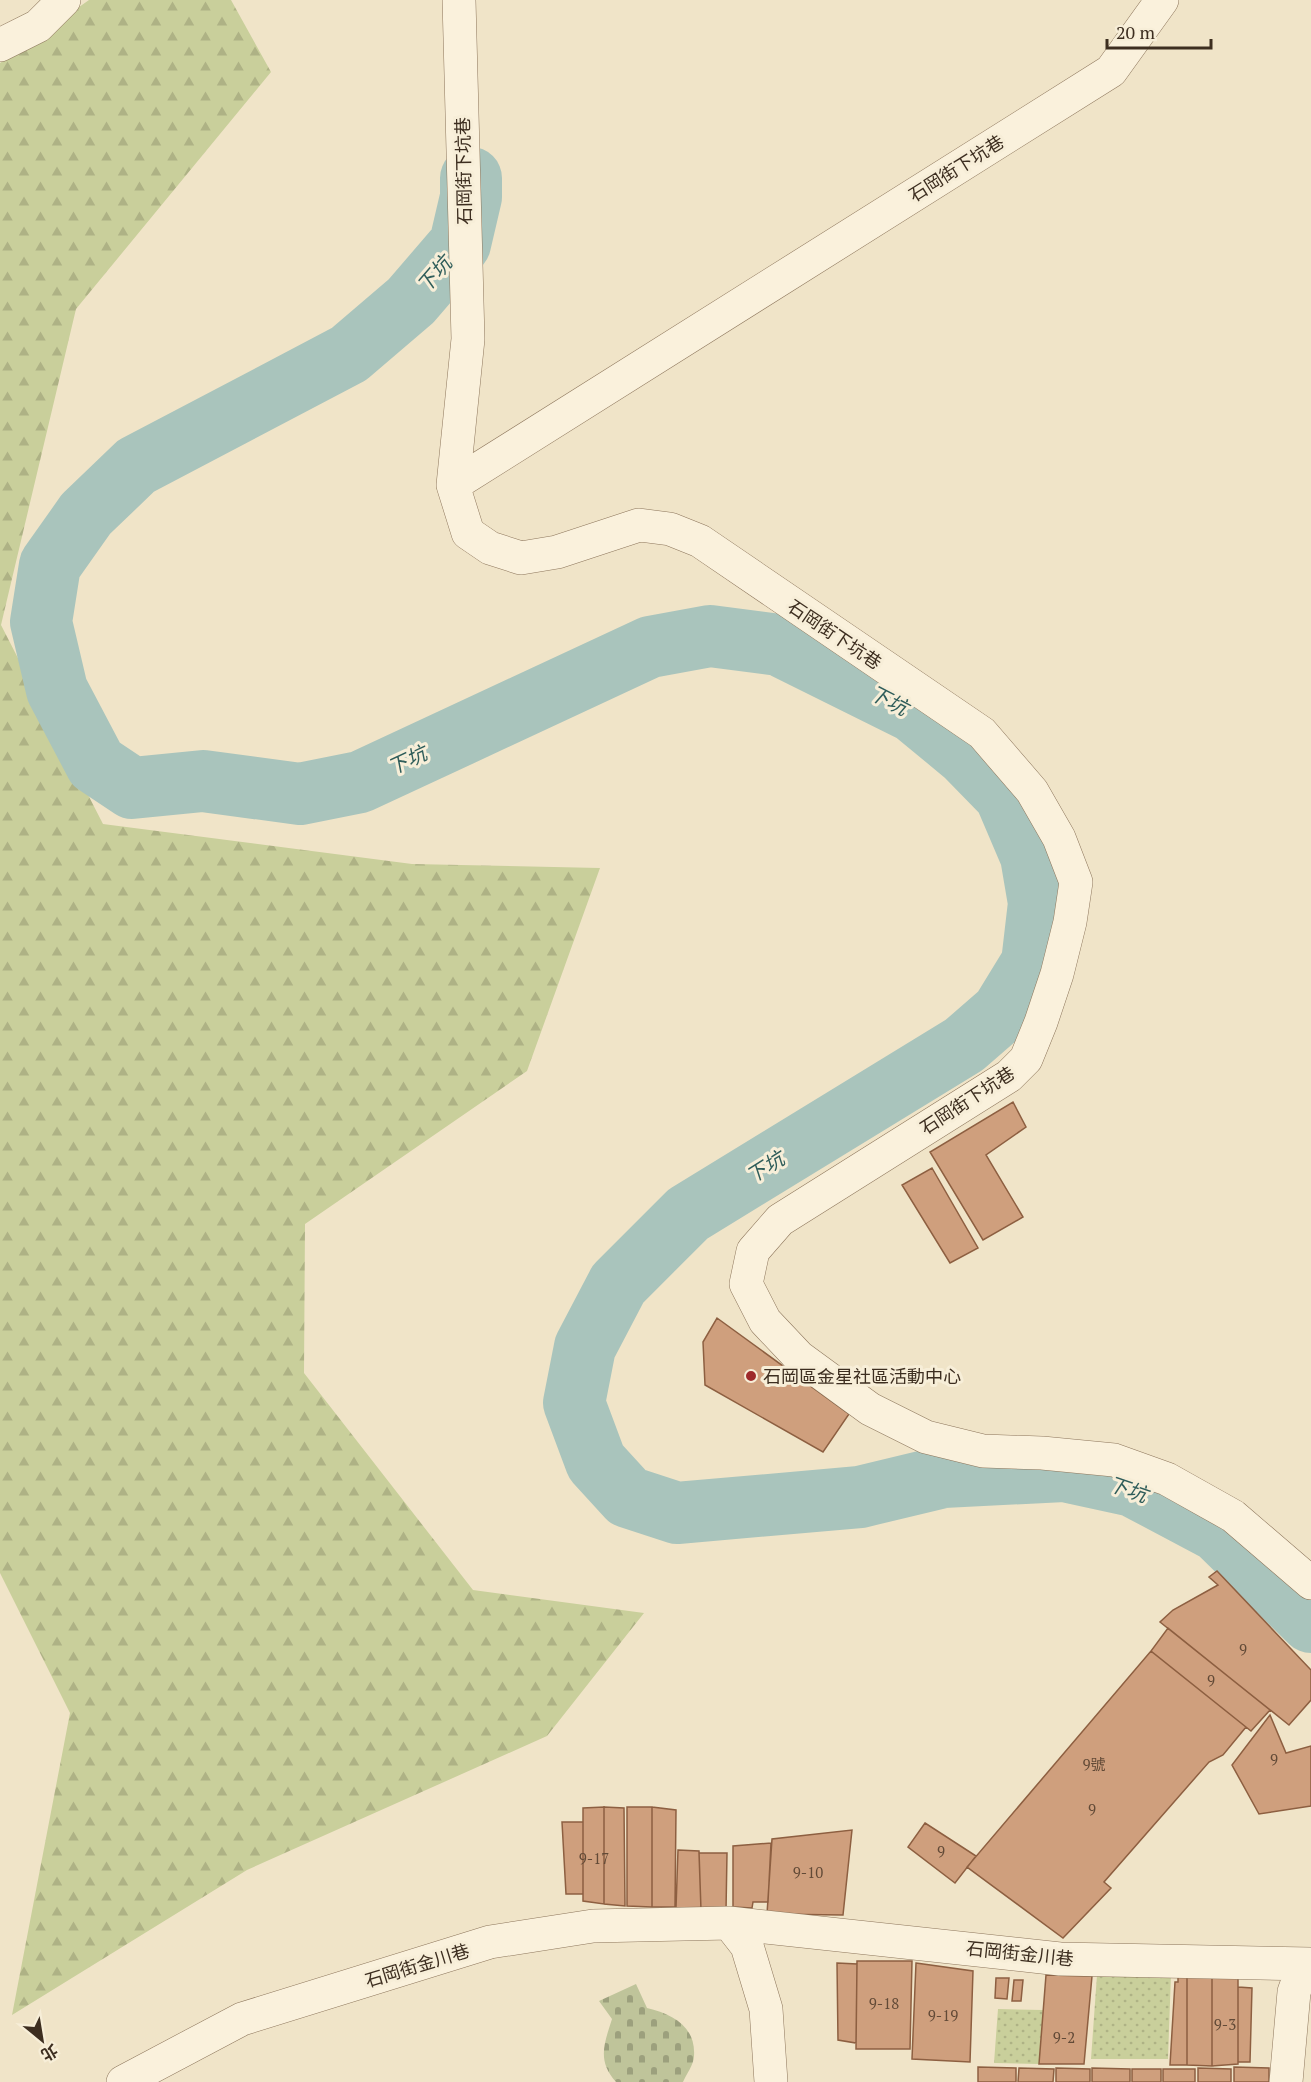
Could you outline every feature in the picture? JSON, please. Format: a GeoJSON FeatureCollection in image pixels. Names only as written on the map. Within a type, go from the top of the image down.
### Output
{"type":"FeatureCollection","features":[{"type":"Feature","properties":{"kind":"street"},"geometry":{"type":"LineString","coordinates":[[0,45],[38,26],[64,0]]}},
{"type":"Feature","properties":{"kind":"street","name":"石岡街下坑巷"},"geometry":{"type":"LineString","coordinates":[[459,0],[468,339],[453,484],[468,533],[490,548],[521,558],[556,552],[639,525],[670,529],[700,541],[982,733],[1032,791],[1059,838],[1076,882],[1070,921],[1057,974],[1026,1059],[1009,1076],[780,1220],[753,1251],[746,1284],[765,1321],[799,1357],[870,1409],[926,1437],[983,1451],[1041,1453],[1114,1460],[1167,1479],[1233,1516],[1311,1584]]}},
{"type":"Feature","properties":{"kind":"street","name":"石岡街下坑巷"},"geometry":{"type":"LineString","coordinates":[[453,484],[1111,71],[1162,0]]}},
{"type":"Feature","properties":{"kind":"street"},"geometry":{"type":"LineString","coordinates":[[729,1923],[747,1947],[766,2009],[771,2082]]}},
{"type":"Feature","properties":{"kind":"street","name":"石岡街金川巷"},"geometry":{"type":"LineString","coordinates":[[123,2082],[242,2019],[490,1942],[593,1926],[729,1923],[1059,1959],[1308,1964]]}},
{"type":"Feature","properties":{"kind":"street"},"geometry":{"type":"LineString","coordinates":[[1286,2082],[1294,1992],[1308,1964]]}},
{"type":"Feature","properties":{"kind":"green space"},"geometry":{"type":"Polygon","coordinates":[[[89,0],[231,0],[271,72],[76,309],[1,625],[103,824],[412,864],[600,868],[527,1071],[305,1224],[304,1373],[473,1590],[644,1613],[547,1736],[247,1870],[12,2015],[70,1713],[0,1573],[0,63],[89,0]]]}},
{"type":"Feature","properties":{"kind":"green space"},"geometry":{"type":"Polygon","coordinates":[[[1171,1974],[1168,2059],[1091,2059],[1097,1975],[1171,1974]]]}},
{"type":"Feature","properties":{"kind":"green space"},"geometry":{"type":"Polygon","coordinates":[[[636,1984],[647,2008],[681,2023],[691,2037],[694,2059],[683,2082],[616,2082],[606,2067],[605,2044],[612,2019],[599,2001],[636,1984]]]}},
{"type":"Feature","properties":{"kind":"green space"},"geometry":{"type":"Polygon","coordinates":[[[998,2009],[1043,2010],[1039,2064],[994,2063],[998,2009]]]}},
{"type":"Feature","properties":{"kind":"building"},"geometry":{"type":"Polygon","coordinates":[[[1013,1102],[1026,1127],[986,1155],[1023,1217],[983,1240],[930,1152],[1013,1102]]]}},
{"type":"Feature","properties":{"kind":"building"},"geometry":{"type":"Polygon","coordinates":[[[932,1168],[978,1248],[950,1263],[902,1185],[932,1168]]]}},
{"type":"Feature","properties":{"kind":"building","name":"石岡區金星社區活動中心"},"geometry":{"type":"Polygon","coordinates":[[[717,1318],[849,1414],[823,1452],[705,1385],[703,1342],[717,1318]]]}},
{"type":"Feature","properties":{"kind":"building"},"geometry":{"type":"Polygon","coordinates":[[[1217,1571],[1311,1670],[1311,1700],[1289,1725],[1160,1622],[1173,1610],[1218,1585],[1209,1577],[1217,1571]]]}},
{"type":"Feature","properties":{"kind":"building"},"geometry":{"type":"Polygon","coordinates":[[[1168,1628],[1270,1710],[1251,1731],[1151,1651],[1168,1628]]]}},
{"type":"Feature","properties":{"kind":"building"},"geometry":{"type":"Polygon","coordinates":[[[1151,1651],[1246,1727],[1223,1755],[1209,1762],[1104,1882],[1111,1888],[1063,1938],[967,1867],[1151,1651]]]}},
{"type":"Feature","properties":{"kind":"building"},"geometry":{"type":"Polygon","coordinates":[[[1270,1715],[1286,1753],[1311,1746],[1311,1806],[1259,1814],[1232,1765],[1270,1715]]]}},
{"type":"Feature","properties":{"kind":"building"},"geometry":{"type":"Polygon","coordinates":[[[604,1807],[624,1808],[625,1906],[604,1904],[604,1807]]]}},
{"type":"Feature","properties":{"kind":"building"},"geometry":{"type":"Polygon","coordinates":[[[604,1807],[604,1904],[583,1901],[583,1808],[604,1807]]]}},
{"type":"Feature","properties":{"kind":"building"},"geometry":{"type":"Polygon","coordinates":[[[627,1807],[652,1807],[652,1907],[627,1906],[627,1807]]]}},
{"type":"Feature","properties":{"kind":"building"},"geometry":{"type":"Polygon","coordinates":[[[652,1807],[676,1810],[675,1907],[652,1907],[652,1807]]]}},
{"type":"Feature","properties":{"kind":"building"},"geometry":{"type":"Polygon","coordinates":[[[562,1822],[583,1822],[583,1894],[566,1894],[562,1822]]]}},
{"type":"Feature","properties":{"kind":"building"},"geometry":{"type":"Polygon","coordinates":[[[925,1823],[976,1856],[955,1883],[908,1847],[925,1823]]]}},
{"type":"Feature","properties":{"kind":"building"},"geometry":{"type":"Polygon","coordinates":[[[852,1830],[843,1915],[767,1914],[772,1839],[852,1830]]]}},
{"type":"Feature","properties":{"kind":"building"},"geometry":{"type":"Polygon","coordinates":[[[771,1843],[768,1902],[753,1902],[752,1908],[733,1907],[733,1846],[771,1843]]]}},
{"type":"Feature","properties":{"kind":"building"},"geometry":{"type":"Polygon","coordinates":[[[678,1850],[699,1851],[701,1910],[676,1908],[678,1850]]]}},
{"type":"Feature","properties":{"kind":"building"},"geometry":{"type":"Polygon","coordinates":[[[699,1853],[727,1853],[726,1911],[701,1910],[699,1853]]]}},
{"type":"Feature","properties":{"kind":"building"},"geometry":{"type":"Polygon","coordinates":[[[857,1961],[912,1961],[910,2049],[856,2049],[857,1961]]]}},
{"type":"Feature","properties":{"kind":"building"},"geometry":{"type":"Polygon","coordinates":[[[837,1963],[857,1964],[856,2043],[838,2040],[837,1963]]]}},
{"type":"Feature","properties":{"kind":"building"},"geometry":{"type":"Polygon","coordinates":[[[916,1963],[973,1971],[970,2062],[912,2059],[916,1963]]]}},
{"type":"Feature","properties":{"kind":"building"},"geometry":{"type":"Polygon","coordinates":[[[1178,1969],[1187,1969],[1187,2065],[1170,2065],[1175,1982],[1178,1982],[1178,1969]]]}},
{"type":"Feature","properties":{"kind":"building"},"geometry":{"type":"Polygon","coordinates":[[[1187,1969],[1212,1971],[1212,2066],[1187,2065],[1187,1969]]]}},
{"type":"Feature","properties":{"kind":"building"},"geometry":{"type":"Polygon","coordinates":[[[1212,1971],[1238,1972],[1238,2064],[1212,2066],[1212,1971]]]}},
{"type":"Feature","properties":{"kind":"building"},"geometry":{"type":"Polygon","coordinates":[[[1046,1975],[1092,1976],[1084,2064],[1039,2064],[1046,1975]]]}},
{"type":"Feature","properties":{"kind":"building"},"geometry":{"type":"Polygon","coordinates":[[[996,1978],[1009,1978],[1007,1999],[995,1998],[996,1978]]]}},
{"type":"Feature","properties":{"kind":"building"},"geometry":{"type":"Polygon","coordinates":[[[1014,1980],[1023,1980],[1021,2001],[1012,2001],[1014,1980]]]}},
{"type":"Feature","properties":{"kind":"building"},"geometry":{"type":"Polygon","coordinates":[[[1238,1987],[1252,1988],[1250,2062],[1238,2062],[1238,1987]]]}},
{"type":"Feature","properties":{"kind":"building"},"geometry":{"type":"Polygon","coordinates":[[[978,2067],[1016,2068],[1016,2082],[978,2082],[978,2067]]]}},
{"type":"Feature","properties":{"kind":"building"},"geometry":{"type":"Polygon","coordinates":[[[1234,2067],[1269,2068],[1269,2082],[1234,2082],[1234,2067]]]}},
{"type":"Feature","properties":{"kind":"building"},"geometry":{"type":"Polygon","coordinates":[[[1019,2068],[1054,2069],[1053,2082],[1018,2082],[1019,2068]]]}},
{"type":"Feature","properties":{"kind":"building"},"geometry":{"type":"Polygon","coordinates":[[[1056,2068],[1090,2069],[1090,2082],[1056,2082],[1056,2068]]]}},
{"type":"Feature","properties":{"kind":"building"},"geometry":{"type":"Polygon","coordinates":[[[1092,2068],[1130,2069],[1130,2082],[1092,2082],[1092,2068]]]}},
{"type":"Feature","properties":{"kind":"building"},"geometry":{"type":"Polygon","coordinates":[[[1198,2068],[1231,2069],[1231,2082],[1198,2082],[1198,2068]]]}},
{"type":"Feature","properties":{"kind":"building"},"geometry":{"type":"Polygon","coordinates":[[[1132,2069],[1161,2069],[1161,2082],[1132,2082],[1132,2069]]]}},
{"type":"Feature","properties":{"kind":"building"},"geometry":{"type":"Polygon","coordinates":[[[1163,2069],[1195,2069],[1195,2082],[1163,2082],[1163,2069]]]}},
{"type":"Feature","properties":{"kind":"waterway","name":"下坑"},"geometry":{"type":"LineString","coordinates":[[471,178],[471,197],[460,244],[411,301],[349,354],[136,466],[86,514],[50,565],[41,622],[57,690],[96,764],[132,788],[203,781],[300,794],[360,782],[650,647],[710,636],[779,645],[914,712],[966,755],[1005,795],[1031,856],[1039,903],[1032,963],[1002,1012],[964,1045],[688,1214],[618,1284],[585,1347],[574,1403],[596,1462],[628,1497],[677,1513],[860,1497],[943,1477],[1064,1471],[1133,1486],[1218,1531],[1311,1622]]}},
{"type":"Feature","properties":{"kind":"place","name":"石岡區金星社區活動中心"},"geometry":{"type":"Point","coordinates":[751,1376]}}]}
